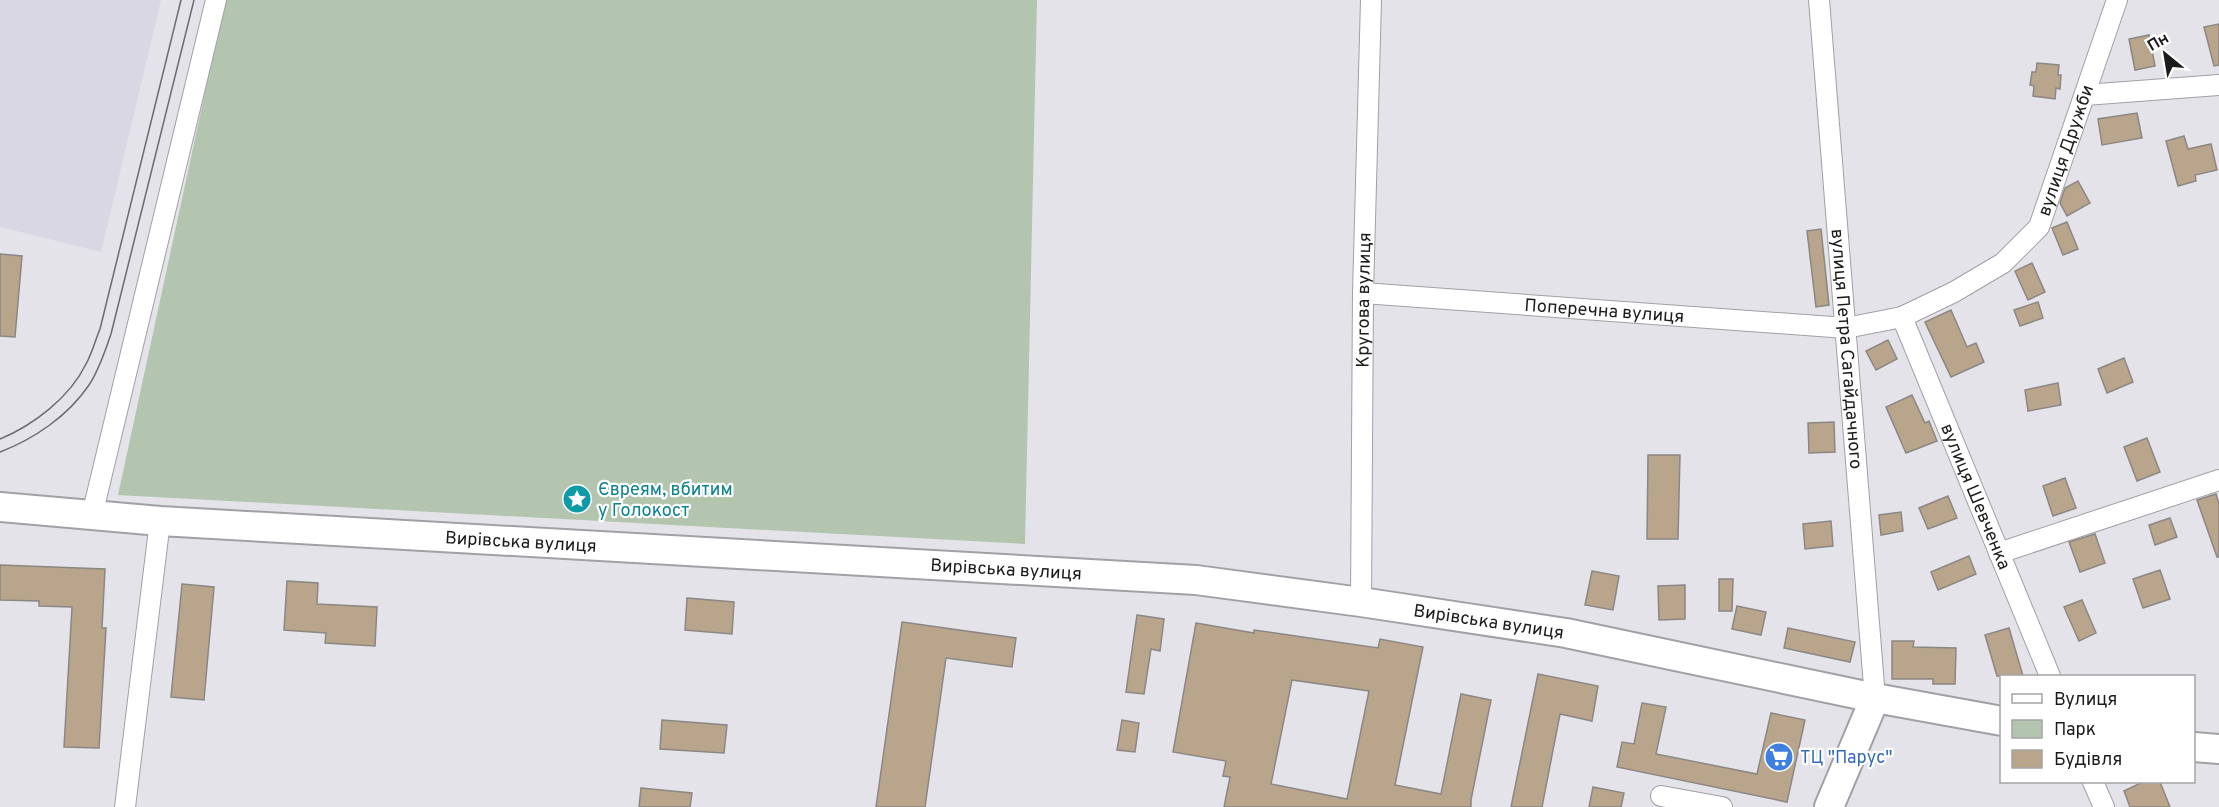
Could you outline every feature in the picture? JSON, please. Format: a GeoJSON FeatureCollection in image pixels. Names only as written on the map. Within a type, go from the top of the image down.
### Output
{"type":"FeatureCollection","features":[{"type":"Feature","properties":{"kind":"main road","name":"Вирівська вулиця"},"geometry":{"type":"LineString","coordinates":[[0,507],[160,520],[1196,580],[1566,633],[1875,698],[2000,721]]}},
{"type":"Feature","properties":{"kind":"main road"},"geometry":{"type":"LineString","coordinates":[[1830,807],[1875,698]]}},
{"type":"Feature","properties":{"kind":"main road"},"geometry":{"type":"LineString","coordinates":[[2195,747],[2219,749]]}},
{"type":"Feature","properties":{"kind":"street"},"geometry":{"type":"LineString","coordinates":[[92,515],[216,0]]}},
{"type":"Feature","properties":{"kind":"street","name":"Кругова вулиця"},"geometry":{"type":"LineString","coordinates":[[1360,602],[1363,293],[1371,0]]}},
{"type":"Feature","properties":{"kind":"street","name":"вулиця Петра Сагайдачного"},"geometry":{"type":"LineString","coordinates":[[1819,0],[1875,698]]}},
{"type":"Feature","properties":{"kind":"street","name":"вулиця Дружби"},"geometry":{"type":"LineString","coordinates":[[1846,328],[1902,317],[1954,292],[2003,263],[2039,227],[2117,0]]}},
{"type":"Feature","properties":{"kind":"street"},"geometry":{"type":"LineString","coordinates":[[2085,95],[2219,85]]}},
{"type":"Feature","properties":{"kind":"street","name":"Поперечна вулиця"},"geometry":{"type":"LineString","coordinates":[[1363,293],[1846,328]]}},
{"type":"Feature","properties":{"kind":"street","name":"вулиця Шевченка"},"geometry":{"type":"LineString","coordinates":[[1902,317],[2050,675]]}},
{"type":"Feature","properties":{"kind":"street"},"geometry":{"type":"LineString","coordinates":[[1999,553],[2219,480]]}},
{"type":"Feature","properties":{"kind":"street"},"geometry":{"type":"LineString","coordinates":[[125,807],[160,520]]}},
{"type":"Feature","properties":{"kind":"street"},"geometry":{"type":"LineString","coordinates":[[2093,783],[2104,807]]}},
{"type":"Feature","properties":{"kind":"street"},"geometry":{"type":"LineString","coordinates":[[1661,796],[1722,807]]}},
{"type":"Feature","properties":{"kind":"shaded area"},"geometry":{"type":"Polygon","coordinates":[[[0,0],[161,0],[101,252],[0,227],[0,0]]]}},
{"type":"Feature","properties":{"kind":"green space"},"geometry":{"type":"Polygon","coordinates":[[[225,0],[1037,0],[1025,544],[118,495],[225,0]]]}},
{"type":"Feature","properties":{"kind":"building"},"geometry":{"type":"Polygon","coordinates":[[[2219,24],[2219,65],[2214,66],[2204,27],[2219,24]]]}},
{"type":"Feature","properties":{"kind":"building"},"geometry":{"type":"Polygon","coordinates":[[[2149,35],[2155,66],[2135,70],[2129,39],[2149,35]]]}},
{"type":"Feature","properties":{"kind":"building"},"geometry":{"type":"Polygon","coordinates":[[[2037,63],[2059,65],[2060,89],[2056,88],[2055,99],[2033,96],[2034,86],[2030,85],[2032,72],[2036,72],[2037,63]]]}},
{"type":"Feature","properties":{"kind":"building"},"geometry":{"type":"Polygon","coordinates":[[[2137,113],[2142,138],[2102,145],[2098,119],[2137,113]]]}},
{"type":"Feature","properties":{"kind":"building"},"geometry":{"type":"Polygon","coordinates":[[[2184,136],[2188,149],[2211,144],[2217,170],[2195,175],[2196,181],[2178,186],[2166,141],[2184,136]]]}},
{"type":"Feature","properties":{"kind":"building"},"geometry":{"type":"Polygon","coordinates":[[[2078,181],[2090,203],[2067,216],[2060,203],[2065,188],[2078,181]]]}},
{"type":"Feature","properties":{"kind":"building"},"geometry":{"type":"Polygon","coordinates":[[[2067,222],[2078,249],[2063,255],[2052,228],[2067,222]]]}},
{"type":"Feature","properties":{"kind":"building"},"geometry":{"type":"Polygon","coordinates":[[[1821,229],[1829,305],[1816,307],[1807,231],[1821,229]]]}},
{"type":"Feature","properties":{"kind":"building"},"geometry":{"type":"Polygon","coordinates":[[[0,254],[22,256],[15,337],[0,336],[0,254]]]}},
{"type":"Feature","properties":{"kind":"building"},"geometry":{"type":"Polygon","coordinates":[[[2032,263],[2045,292],[2028,300],[2015,271],[2032,263]]]}},
{"type":"Feature","properties":{"kind":"building"},"geometry":{"type":"Polygon","coordinates":[[[2038,302],[2043,318],[2020,326],[2014,310],[2038,302]]]}},
{"type":"Feature","properties":{"kind":"building"},"geometry":{"type":"Polygon","coordinates":[[[1951,310],[1967,347],[1976,343],[1984,362],[1951,377],[1925,322],[1951,310]]]}},
{"type":"Feature","properties":{"kind":"building"},"geometry":{"type":"Polygon","coordinates":[[[1888,340],[1897,359],[1876,370],[1866,351],[1888,340]]]}},
{"type":"Feature","properties":{"kind":"building"},"geometry":{"type":"Polygon","coordinates":[[[2124,358],[2133,382],[2107,393],[2098,369],[2124,358]]]}},
{"type":"Feature","properties":{"kind":"building"},"geometry":{"type":"Polygon","coordinates":[[[2058,383],[2061,405],[2028,411],[2025,390],[2058,383]]]}},
{"type":"Feature","properties":{"kind":"building"},"geometry":{"type":"Polygon","coordinates":[[[1912,395],[1925,423],[1929,421],[1937,441],[1906,453],[1886,407],[1912,395]]]}},
{"type":"Feature","properties":{"kind":"building"},"geometry":{"type":"Polygon","coordinates":[[[1834,422],[1835,452],[1809,453],[1808,423],[1834,422]]]}},
{"type":"Feature","properties":{"kind":"building"},"geometry":{"type":"Polygon","coordinates":[[[2147,438],[2160,472],[2137,481],[2124,447],[2147,438]]]}},
{"type":"Feature","properties":{"kind":"building"},"geometry":{"type":"Polygon","coordinates":[[[1648,455],[1680,455],[1678,539],[1647,539],[1648,455]]]}},
{"type":"Feature","properties":{"kind":"building"},"geometry":{"type":"Polygon","coordinates":[[[2065,478],[2076,508],[2053,516],[2043,486],[2065,478]]]}},
{"type":"Feature","properties":{"kind":"building"},"geometry":{"type":"Polygon","coordinates":[[[2216,494],[2219,504],[2219,557],[2217,557],[2197,500],[2216,494]]]}},
{"type":"Feature","properties":{"kind":"building"},"geometry":{"type":"Polygon","coordinates":[[[1948,496],[1957,518],[1928,529],[1919,508],[1948,496]]]}},
{"type":"Feature","properties":{"kind":"building"},"geometry":{"type":"Polygon","coordinates":[[[1901,512],[1903,531],[1881,535],[1879,515],[1901,512]]]}},
{"type":"Feature","properties":{"kind":"building"},"geometry":{"type":"Polygon","coordinates":[[[2170,518],[2177,537],[2155,545],[2149,525],[2170,518]]]}},
{"type":"Feature","properties":{"kind":"building"},"geometry":{"type":"Polygon","coordinates":[[[1831,521],[1833,546],[1805,549],[1803,524],[1831,521]]]}},
{"type":"Feature","properties":{"kind":"building"},"geometry":{"type":"Polygon","coordinates":[[[2095,534],[2105,563],[2080,572],[2069,542],[2095,534]]]}},
{"type":"Feature","properties":{"kind":"building"},"geometry":{"type":"Polygon","coordinates":[[[1969,556],[1976,574],[1938,590],[1931,572],[1969,556]]]}},
{"type":"Feature","properties":{"kind":"building"},"geometry":{"type":"Polygon","coordinates":[[[0,565],[105,569],[102,628],[106,628],[99,748],[64,747],[72,607],[39,606],[39,601],[0,600],[0,565]]]}},
{"type":"Feature","properties":{"kind":"building"},"geometry":{"type":"Polygon","coordinates":[[[2160,570],[2170,599],[2143,608],[2133,579],[2160,570]]]}},
{"type":"Feature","properties":{"kind":"building"},"geometry":{"type":"Polygon","coordinates":[[[1592,571],[1619,576],[1613,610],[1585,605],[1592,571]]]}},
{"type":"Feature","properties":{"kind":"building"},"geometry":{"type":"Polygon","coordinates":[[[1719,579],[1733,579],[1732,611],[1719,611],[1719,579]]]}},
{"type":"Feature","properties":{"kind":"building"},"geometry":{"type":"Polygon","coordinates":[[[287,581],[318,583],[317,604],[377,607],[375,646],[325,643],[326,633],[284,630],[287,581]]]}},
{"type":"Feature","properties":{"kind":"building"},"geometry":{"type":"Polygon","coordinates":[[[182,584],[214,587],[204,700],[171,697],[182,584]]]}},
{"type":"Feature","properties":{"kind":"building"},"geometry":{"type":"Polygon","coordinates":[[[1685,585],[1685,619],[1659,620],[1658,586],[1685,585]]]}},
{"type":"Feature","properties":{"kind":"building"},"geometry":{"type":"Polygon","coordinates":[[[687,598],[734,602],[732,634],[685,630],[687,598]]]}},
{"type":"Feature","properties":{"kind":"building"},"geometry":{"type":"Polygon","coordinates":[[[2082,600],[2096,633],[2079,641],[2064,607],[2082,600]]]}},
{"type":"Feature","properties":{"kind":"building"},"geometry":{"type":"Polygon","coordinates":[[[1737,606],[1766,612],[1761,635],[1732,629],[1737,606]]]}},
{"type":"Feature","properties":{"kind":"building"},"geometry":{"type":"Polygon","coordinates":[[[1137,615],[1164,619],[1160,651],[1151,649],[1144,694],[1126,692],[1137,615]]]}},
{"type":"Feature","properties":{"kind":"building"},"geometry":{"type":"Polygon","coordinates":[[[902,622],[1016,638],[1012,667],[946,658],[925,807],[876,807],[902,622]]]}},
{"type":"Feature","properties":{"kind":"building"},"geometry":{"type":"Polygon","coordinates":[[[1196,623],[1254,633],[1254,630],[1378,648],[1380,639],[1423,647],[1395,785],[1441,794],[1461,694],[1491,700],[1471,807],[1224,807],[1230,777],[1223,776],[1226,761],[1173,752],[1196,623]],[[1292,680],[1271,784],[1347,799],[1369,691],[1292,680]]]}},
{"type":"Feature","properties":{"kind":"building"},"geometry":{"type":"Polygon","coordinates":[[[1788,628],[1855,642],[1850,662],[1784,648],[1788,628]]]}},
{"type":"Feature","properties":{"kind":"building"},"geometry":{"type":"Polygon","coordinates":[[[2009,628],[2023,675],[1997,676],[1985,635],[2009,628]]]}},
{"type":"Feature","properties":{"kind":"building"},"geometry":{"type":"Polygon","coordinates":[[[1892,641],[1914,641],[1913,647],[1956,648],[1955,684],[1933,684],[1933,679],[1892,679],[1892,641]]]}},
{"type":"Feature","properties":{"kind":"building"},"geometry":{"type":"Polygon","coordinates":[[[1538,674],[1598,686],[1592,721],[1560,714],[1542,807],[1511,807],[1538,674]]]}},
{"type":"Feature","properties":{"kind":"building"},"geometry":{"type":"Polygon","coordinates":[[[1642,703],[1666,707],[1656,754],[1757,774],[1771,713],[1805,720],[1787,802],[1617,767],[1622,742],[1634,744],[1642,703]]]}},
{"type":"Feature","properties":{"kind":"building"},"geometry":{"type":"Polygon","coordinates":[[[662,720],[727,725],[724,753],[660,749],[662,720]]]}},
{"type":"Feature","properties":{"kind":"building"},"geometry":{"type":"Polygon","coordinates":[[[1122,720],[1139,723],[1135,752],[1117,750],[1122,720]]]}},
{"type":"Feature","properties":{"kind":"building"},"geometry":{"type":"Polygon","coordinates":[[[2141,783],[2160,783],[2170,807],[2130,807],[2124,791],[2141,783]]]}},
{"type":"Feature","properties":{"kind":"building"},"geometry":{"type":"Polygon","coordinates":[[[1593,787],[1624,793],[1621,807],[1589,807],[1593,787]]]}},
{"type":"Feature","properties":{"kind":"building"},"geometry":{"type":"Polygon","coordinates":[[[641,788],[692,793],[690,807],[639,807],[641,788]]]}},
{"type":"Feature","properties":{"kind":"tram line"},"geometry":{"type":"LineString","coordinates":[[0,439],[26,426],[61,399],[71,388],[90,356],[100,329],[181,0]]}},
{"type":"Feature","properties":{"kind":"tram line"},"geometry":{"type":"LineString","coordinates":[[0,452],[38,433],[61,416],[81,396],[99,367],[111,334],[194,0]]}},
{"type":"Feature","properties":{"kind":"place","name":"Євреям, вбитим у Голокост"},"geometry":{"type":"Point","coordinates":[577,499]}},
{"type":"Feature","properties":{"kind":"place","name":"ТЦ \"Парус\""},"geometry":{"type":"Point","coordinates":[1779,757]}}]}
